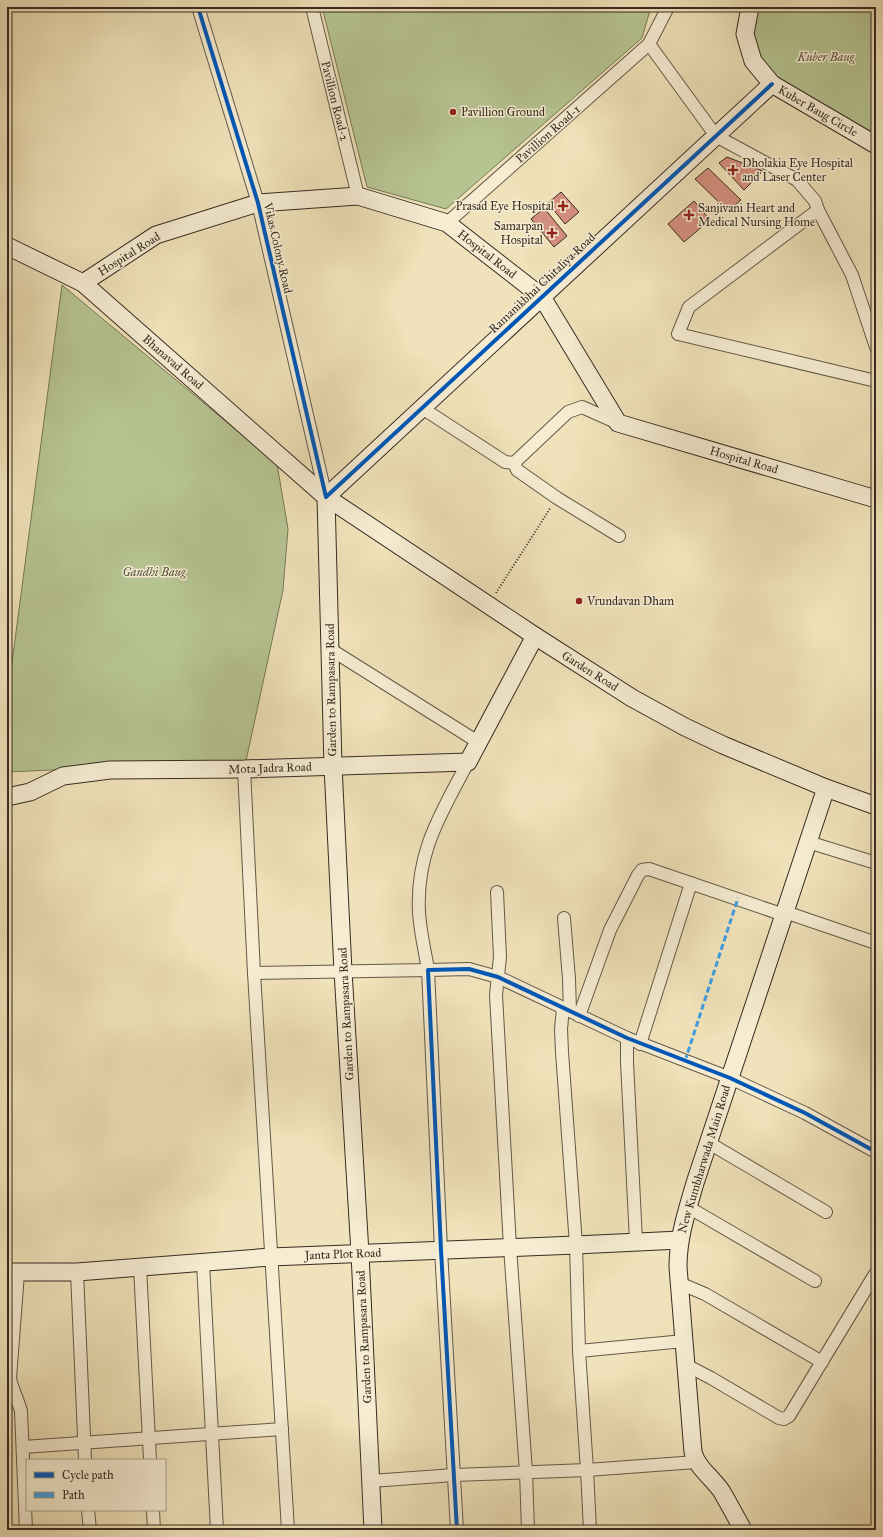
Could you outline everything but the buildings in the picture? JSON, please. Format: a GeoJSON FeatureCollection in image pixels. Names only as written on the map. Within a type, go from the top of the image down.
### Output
{"type":"FeatureCollection","features":[{"type":"Feature","properties":{"kind":"main road","name":"Kuber Baug Circle"},"geometry":{"type":"LineString","coordinates":[[750,7],[745,34],[753,61],[772,84],[876,145]]}},
{"type":"Feature","properties":{"kind":"main road","name":"Ramanikbhai Chitaliya Road"},"geometry":{"type":"LineString","coordinates":[[326,497],[772,84]]}},
{"type":"Feature","properties":{"kind":"main road","name":"Hospital Road"},"geometry":{"type":"LineString","coordinates":[[83,283],[156,235],[258,203],[358,196],[447,223],[542,297],[618,423],[876,499]]}},
{"type":"Feature","properties":{"kind":"main road","name":"Bhanavad Road"},"geometry":{"type":"LineString","coordinates":[[7,246],[83,283],[326,497]]}},
{"type":"Feature","properties":{"kind":"main road","name":"Garden Road"},"geometry":{"type":"LineString","coordinates":[[326,497],[535,636],[632,698],[685,727],[723,745],[826,788],[876,806]]}},
{"type":"Feature","properties":{"kind":"main road","name":"Garden to Rampasara Road"},"geometry":{"type":"LineString","coordinates":[[326,497],[333,766],[343,971],[360,1253],[373,1530]]}},
{"type":"Feature","properties":{"kind":"main road"},"geometry":{"type":"LineString","coordinates":[[468,762],[535,636]]}},
{"type":"Feature","properties":{"kind":"main road","name":"Mota Jadra Road"},"geometry":{"type":"LineString","coordinates":[[7,797],[30,792],[56,779],[81,773],[110,770],[244,769],[468,762]]}},
{"type":"Feature","properties":{"kind":"main road","name":"New Kumbharwada Main Road"},"geometry":{"type":"LineString","coordinates":[[696,1462],[693,1452],[679,1283],[678,1267],[680,1240],[688,1207],[826,788]]}},
{"type":"Feature","properties":{"kind":"main road","name":"Janta Plot Road"},"geometry":{"type":"LineString","coordinates":[[12,1273],[77,1272],[271,1257],[510,1247],[576,1246],[680,1240]]}},
{"type":"Feature","properties":{"kind":"main road"},"geometry":{"type":"LineString","coordinates":[[696,1462],[711,1477],[722,1492],[743,1530]]}},
{"type":"Feature","properties":{"kind":"street","name":"Vikas Colony Road"},"geometry":{"type":"LineString","coordinates":[[198,7],[258,203],[326,497]]}},
{"type":"Feature","properties":{"kind":"street","name":"Pavillion Road-2"},"geometry":{"type":"LineString","coordinates":[[312,7],[358,196]]}},
{"type":"Feature","properties":{"kind":"street","name":"Pavillion Road-1"},"geometry":{"type":"LineString","coordinates":[[447,223],[649,44],[668,7]]}},
{"type":"Feature","properties":{"kind":"street"},"geometry":{"type":"LineString","coordinates":[[649,44],[716,136],[797,180],[815,201],[818,210],[852,275],[876,347]]}},
{"type":"Feature","properties":{"kind":"street"},"geometry":{"type":"LineString","coordinates":[[818,210],[689,307],[678,334],[876,382]]}},
{"type":"Feature","properties":{"kind":"street"},"geometry":{"type":"LineString","coordinates":[[422,408],[505,462],[514,463],[568,412],[582,407],[618,423]]}},
{"type":"Feature","properties":{"kind":"street"},"geometry":{"type":"LineString","coordinates":[[514,463],[517,470],[557,498],[619,536]]}},
{"type":"Feature","properties":{"kind":"street"},"geometry":{"type":"LineString","coordinates":[[330,649],[478,742]]}},
{"type":"Feature","properties":{"kind":"street"},"geometry":{"type":"LineString","coordinates":[[457,1530],[441,1250],[428,970],[419,912],[421,870],[425,851],[434,826],[468,762]]}},
{"type":"Feature","properties":{"kind":"street"},"geometry":{"type":"LineString","coordinates":[[244,769],[254,973],[288,1530]]}},
{"type":"Feature","properties":{"kind":"street"},"geometry":{"type":"LineString","coordinates":[[808,842],[876,863]]}},
{"type":"Feature","properties":{"kind":"street"},"geometry":{"type":"LineString","coordinates":[[590,1530],[579,1351],[576,1246],[561,1029],[639,872],[642,870],[649,870],[691,883],[876,943]]}},
{"type":"Feature","properties":{"kind":"street"},"geometry":{"type":"LineString","coordinates":[[640,1044],[691,883]]}},
{"type":"Feature","properties":{"kind":"street"},"geometry":{"type":"LineString","coordinates":[[497,892],[500,957],[496,994],[510,1247],[526,1472],[528,1530]]}},
{"type":"Feature","properties":{"kind":"street"},"geometry":{"type":"LineString","coordinates":[[564,918],[570,1012]]}},
{"type":"Feature","properties":{"kind":"street"},"geometry":{"type":"LineString","coordinates":[[254,973],[469,969],[498,977],[640,1044],[730,1078],[806,1113],[876,1152]]}},
{"type":"Feature","properties":{"kind":"street"},"geometry":{"type":"LineString","coordinates":[[627,1038],[626,1062],[636,1242]]}},
{"type":"Feature","properties":{"kind":"street"},"geometry":{"type":"LineString","coordinates":[[709,1142],[826,1212]]}},
{"type":"Feature","properties":{"kind":"street"},"geometry":{"type":"LineString","coordinates":[[688,1207],[815,1281]]}},
{"type":"Feature","properties":{"kind":"street"},"geometry":{"type":"LineString","coordinates":[[203,1263],[217,1530]]}},
{"type":"Feature","properties":{"kind":"street"},"geometry":{"type":"LineString","coordinates":[[140,1267],[150,1459]]}},
{"type":"Feature","properties":{"kind":"street"},"geometry":{"type":"LineString","coordinates":[[77,1272],[85,1459]]}},
{"type":"Feature","properties":{"kind":"street"},"geometry":{"type":"LineString","coordinates":[[12,1273],[10,1378],[11,1386],[18,1399],[21,1411],[26,1530]]}},
{"type":"Feature","properties":{"kind":"street"},"geometry":{"type":"LineString","coordinates":[[686,1365],[782,1419],[789,1416],[875,1274]]}},
{"type":"Feature","properties":{"kind":"street"},"geometry":{"type":"LineString","coordinates":[[679,1283],[704,1294],[822,1362]]}},
{"type":"Feature","properties":{"kind":"street"},"geometry":{"type":"LineString","coordinates":[[579,1351],[684,1341]]}},
{"type":"Feature","properties":{"kind":"street"},"geometry":{"type":"LineString","coordinates":[[23,1447],[282,1429]]}},
{"type":"Feature","properties":{"kind":"street"},"geometry":{"type":"LineString","coordinates":[[371,1481],[454,1475],[587,1470],[696,1462]]}},
{"type":"Feature","properties":{"kind":"street"},"geometry":{"type":"LineString","coordinates":[[88,1511],[90,1530]]}},
{"type":"Feature","properties":{"kind":"street"},"geometry":{"type":"LineString","coordinates":[[153,1511],[154,1530]]}},
{"type":"Feature","properties":{"kind":"path"},"geometry":{"type":"LineString","coordinates":[[489,605],[557,498]]}},
{"type":"Feature","properties":{"kind":"green space","name":"Pavillion Ground"},"geometry":{"type":"Polygon","coordinates":[[[322,7],[651,7],[642,38],[446,209],[367,187],[322,7]]]}},
{"type":"Feature","properties":{"kind":"green space","name":"Kuber Baug"},"geometry":{"type":"Polygon","coordinates":[[[753,7],[876,7],[876,144],[773,83],[755,60],[753,7]]]}},
{"type":"Feature","properties":{"kind":"green space","name":"Gandhi Baug"},"geometry":{"type":"Polygon","coordinates":[[[62,285],[277,464],[288,529],[283,590],[246,761],[7,772],[7,700],[62,285]]]}},
{"type":"Feature","properties":{"kind":"marked path"},"geometry":{"type":"LineString","coordinates":[[685,1061],[738,898]]}},
{"type":"Feature","properties":{"kind":"cycle path"},"geometry":{"type":"LineString","coordinates":[[198,7],[258,203],[326,497],[772,84]]}},
{"type":"Feature","properties":{"kind":"cycle path"},"geometry":{"type":"LineString","coordinates":[[457,1530],[441,1250],[428,970],[469,969],[498,977],[627,1038],[730,1078],[805,1113],[876,1152]]}},
{"type":"Feature","properties":{"kind":"place","name":"Pavillion Ground"},"geometry":{"type":"Point","coordinates":[453,112]}},
{"type":"Feature","properties":{"kind":"place","name":"Dholakia Eye Hospital and Laser Center"},"geometry":{"type":"Point","coordinates":[733,170]}},
{"type":"Feature","properties":{"kind":"place","name":"Prasad Eye Hospital"},"geometry":{"type":"Point","coordinates":[563,206]}},
{"type":"Feature","properties":{"kind":"place","name":"Sanjivani Heart and Medical Nursing Home"},"geometry":{"type":"Point","coordinates":[689,215]}},
{"type":"Feature","properties":{"kind":"place","name":"Samarpan Hospital"},"geometry":{"type":"Point","coordinates":[552,233]}},
{"type":"Feature","properties":{"kind":"place","name":"Vrundavan Dham"},"geometry":{"type":"Point","coordinates":[579,601]}}]}
